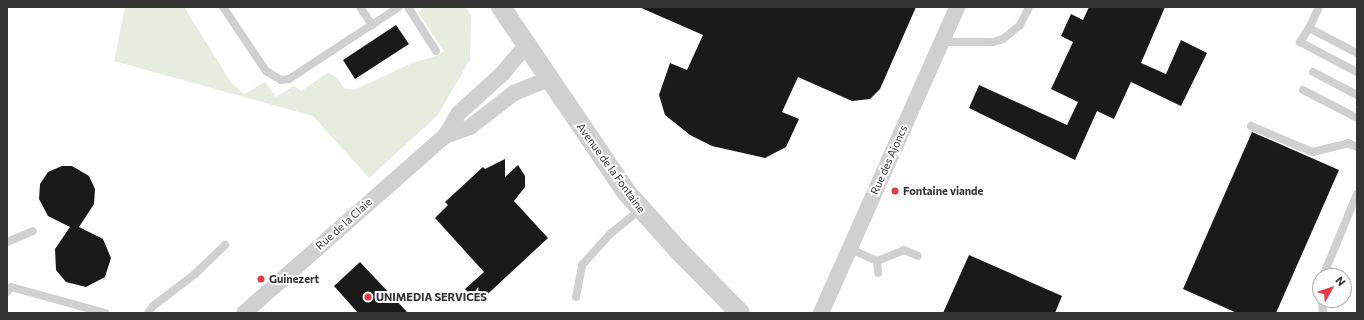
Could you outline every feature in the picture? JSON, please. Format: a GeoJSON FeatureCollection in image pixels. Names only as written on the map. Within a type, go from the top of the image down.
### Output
{"type":"FeatureCollection","features":[{"type":"Feature","properties":{"kind":"street","name":"Avenue de la Fontaine"},"geometry":{"type":"LineString","coordinates":[[501,7],[527,44],[548,79],[641,209],[740,313]]}},
{"type":"Feature","properties":{"kind":"street","name":"Rue des Ajoncs"},"geometry":{"type":"LineString","coordinates":[[821,313],[957,7]]}},
{"type":"Feature","properties":{"kind":"street","name":"Rue de la Claie"},"geometry":{"type":"LineString","coordinates":[[244,313],[445,136],[459,113],[502,74],[527,44]]}},
{"type":"Feature","properties":{"kind":"street","name":"Rue de la Claie"},"geometry":{"type":"LineString","coordinates":[[445,136],[470,127],[514,93],[548,79]]}},
{"type":"Feature","properties":{"kind":"lane"},"geometry":{"type":"LineString","coordinates":[[223,7],[266,71],[281,80],[289,79],[398,7]]}},
{"type":"Feature","properties":{"kind":"lane"},"geometry":{"type":"LineString","coordinates":[[360,7],[372,25]]}},
{"type":"Feature","properties":{"kind":"lane"},"geometry":{"type":"LineString","coordinates":[[408,7],[436,50]]}},
{"type":"Feature","properties":{"kind":"lane"},"geometry":{"type":"LineString","coordinates":[[942,42],[993,42],[1003,39],[1020,25],[1029,7]]}},
{"type":"Feature","properties":{"kind":"lane"},"geometry":{"type":"LineString","coordinates":[[1319,7],[1309,28],[1300,42],[1357,72]]}},
{"type":"Feature","properties":{"kind":"lane"},"geometry":{"type":"LineString","coordinates":[[1309,28],[1357,53]]}},
{"type":"Feature","properties":{"kind":"lane"},"geometry":{"type":"LineString","coordinates":[[1313,72],[1357,95]]}},
{"type":"Feature","properties":{"kind":"lane"},"geometry":{"type":"LineString","coordinates":[[1303,90],[1357,118]]}},
{"type":"Feature","properties":{"kind":"lane"},"geometry":{"type":"LineString","coordinates":[[1251,126],[1313,152],[1348,143],[1357,147]]}},
{"type":"Feature","properties":{"kind":"lane"},"geometry":{"type":"LineString","coordinates":[[1327,268],[1357,194]]}},
{"type":"Feature","properties":{"kind":"lane"},"geometry":{"type":"LineString","coordinates":[[576,297],[582,265],[610,234],[641,209]]}},
{"type":"Feature","properties":{"kind":"lane"},"geometry":{"type":"LineString","coordinates":[[7,242],[33,232]]}},
{"type":"Feature","properties":{"kind":"lane"},"geometry":{"type":"LineString","coordinates":[[148,313],[153,306],[195,274],[225,245]]}},
{"type":"Feature","properties":{"kind":"lane"},"geometry":{"type":"LineString","coordinates":[[850,248],[877,261],[904,250],[918,256]]}},
{"type":"Feature","properties":{"kind":"lane"},"geometry":{"type":"LineString","coordinates":[[877,261],[878,273]]}},
{"type":"Feature","properties":{"kind":"lane"},"geometry":{"type":"LineString","coordinates":[[8,288],[105,313]]}},
{"type":"Feature","properties":{"kind":"shaded area"},"geometry":{"type":"Polygon","coordinates":[[[125,7],[184,7],[232,84],[244,94],[265,82],[276,97],[294,86],[301,91],[328,73],[336,77],[345,89],[354,90],[412,63],[436,56],[444,51],[418,12],[425,7],[465,7],[471,16],[470,60],[437,116],[369,178],[313,116],[114,61],[125,7]]]}},
{"type":"Feature","properties":{"kind":"building"},"geometry":{"type":"Polygon","coordinates":[[[639,7],[916,7],[880,89],[870,99],[852,101],[798,77],[782,112],[799,119],[786,147],[765,158],[712,146],[690,135],[665,115],[659,95],[670,63],[687,70],[703,35],[639,7]]]}},
{"type":"Feature","properties":{"kind":"building"},"geometry":{"type":"Polygon","coordinates":[[[1089,7],[1165,7],[1141,63],[1166,74],[1181,40],[1207,53],[1181,106],[1131,82],[1114,119],[1097,111],[1075,160],[969,108],[979,85],[1067,125],[1078,102],[1051,89],[1073,42],[1061,36],[1071,14],[1083,20],[1089,7]]]}},
{"type":"Feature","properties":{"kind":"building"},"geometry":{"type":"Polygon","coordinates":[[[396,25],[409,44],[355,79],[343,60],[396,25]]]}},
{"type":"Feature","properties":{"kind":"building"},"geometry":{"type":"Polygon","coordinates":[[[1252,132],[1339,170],[1276,313],[1237,313],[1183,289],[1252,132]]]}},
{"type":"Feature","properties":{"kind":"building"},"geometry":{"type":"Polygon","coordinates":[[[505,159],[505,177],[518,165],[525,176],[525,187],[514,201],[548,238],[478,303],[465,289],[484,272],[435,218],[448,205],[445,202],[483,167],[485,169],[505,159]]]}},
{"type":"Feature","properties":{"kind":"building"},"geometry":{"type":"Polygon","coordinates":[[[62,166],[72,166],[89,176],[95,189],[94,204],[79,227],[103,239],[111,258],[105,277],[86,287],[66,282],[56,270],[55,249],[70,227],[48,216],[39,199],[40,184],[48,172],[62,166]]]}},
{"type":"Feature","properties":{"kind":"building"},"geometry":{"type":"Polygon","coordinates":[[[969,255],[1062,296],[1055,313],[943,313],[969,255]]]}},
{"type":"Feature","properties":{"kind":"building","name":"UNIMEDIA SERVICES"},"geometry":{"type":"Polygon","coordinates":[[[360,262],[408,313],[358,313],[334,286],[360,262]]]}},
{"type":"Feature","properties":{"kind":"place","name":"Fontaine viande"},"geometry":{"type":"Point","coordinates":[895,191]}},
{"type":"Feature","properties":{"kind":"place","name":"Guinezert"},"geometry":{"type":"Point","coordinates":[261,279]}},
{"type":"Feature","properties":{"kind":"place","name":"UNIMEDIA SERVICES"},"geometry":{"type":"Point","coordinates":[368,297]}}]}
